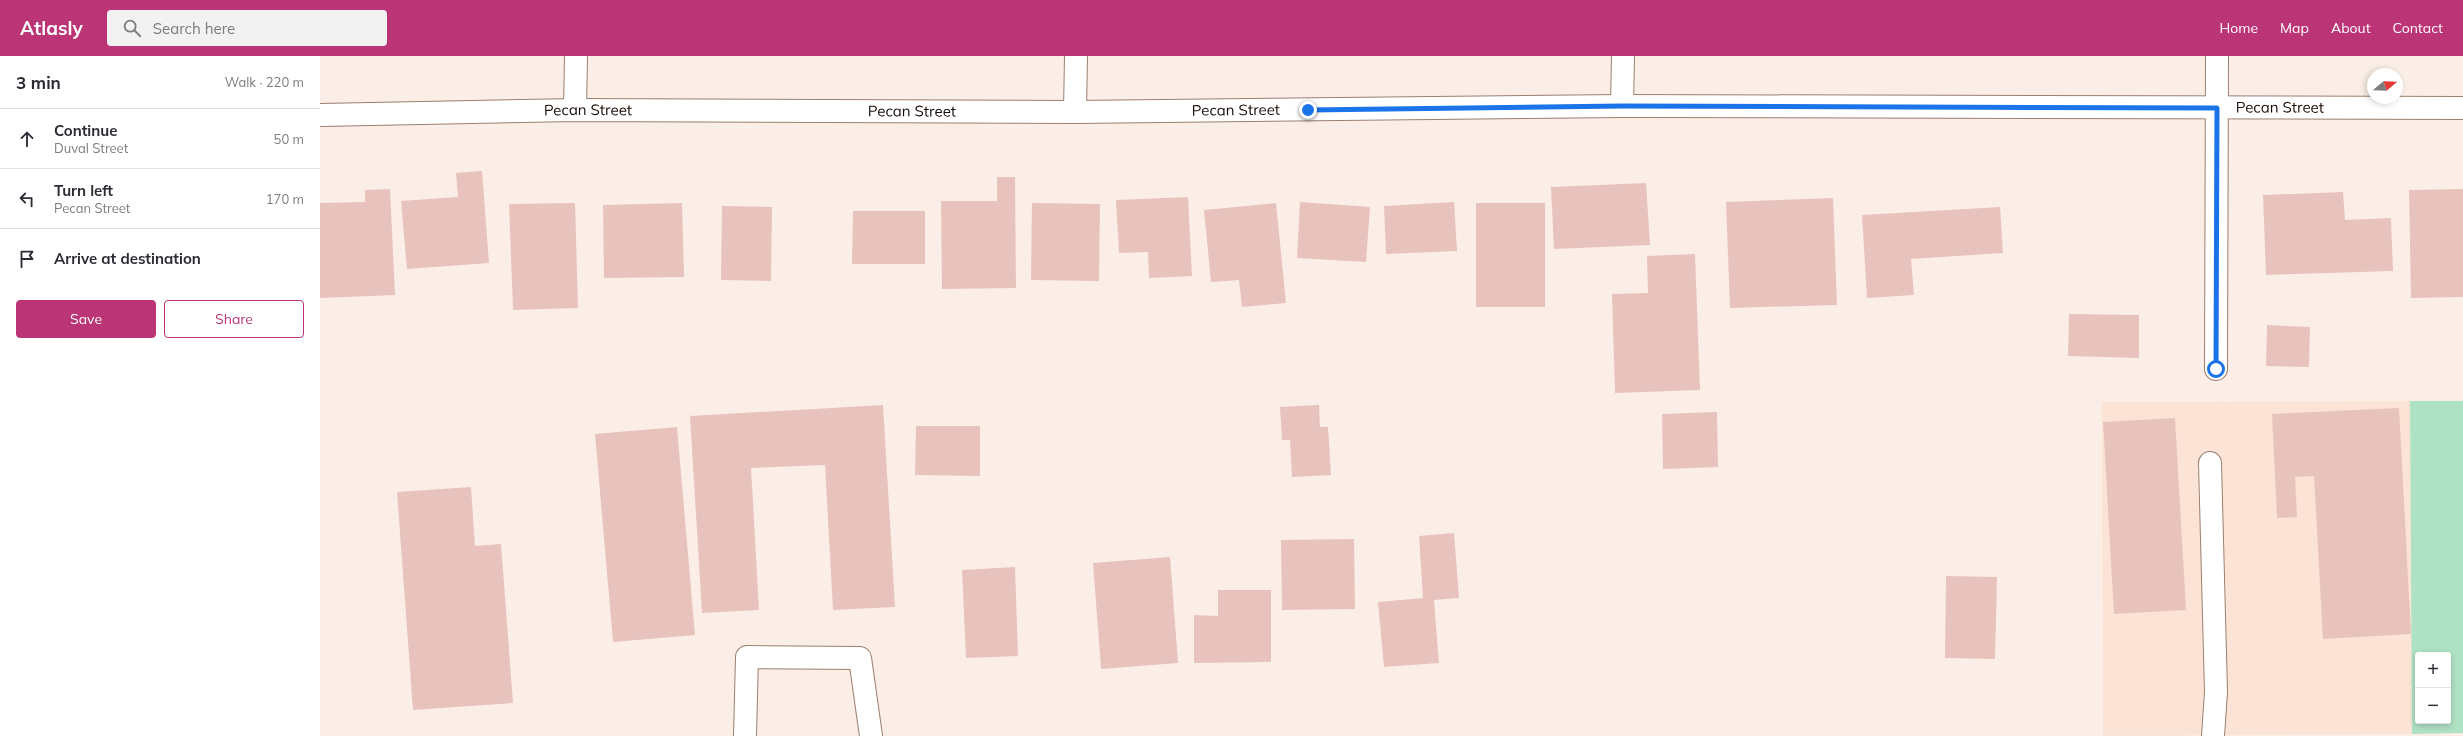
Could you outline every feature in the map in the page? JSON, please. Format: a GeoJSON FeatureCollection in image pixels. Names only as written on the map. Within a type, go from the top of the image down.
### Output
{"type":"FeatureCollection","features":[{"type":"Feature","properties":{"kind":"street"},"geometry":{"type":"LineString","coordinates":[[575,110],[576,56]]}},
{"type":"Feature","properties":{"kind":"street"},"geometry":{"type":"LineString","coordinates":[[1075,112],[1076,56]]}},
{"type":"Feature","properties":{"kind":"street"},"geometry":{"type":"LineString","coordinates":[[1622,106],[1623,56]]}},
{"type":"Feature","properties":{"kind":"street"},"geometry":{"type":"LineString","coordinates":[[2216,369],[2217,56]]}},
{"type":"Feature","properties":{"kind":"street","name":"Pecan Street"},"geometry":{"type":"LineString","coordinates":[[320,114],[575,110],[1075,112],[1622,106],[2463,108]]}},
{"type":"Feature","properties":{"kind":"street"},"geometry":{"type":"LineString","coordinates":[[2210,463],[2216,692],[2213,736]]}},
{"type":"Feature","properties":{"kind":"street"},"geometry":{"type":"LineString","coordinates":[[745,736],[747,657],[755,657],[860,658],[871,736]]}},
{"type":"Feature","properties":{"kind":"shaded area"},"geometry":{"type":"Polygon","coordinates":[[[2410,401],[2412,734],[2103,736],[2102,402],[2410,401]]]}},
{"type":"Feature","properties":{"kind":"green space"},"geometry":{"type":"Polygon","coordinates":[[[2410,401],[2463,401],[2463,733],[2412,734],[2410,401]]]}},
{"type":"Feature","properties":{"kind":"building"},"geometry":{"type":"Polygon","coordinates":[[[482,171],[489,263],[407,269],[401,201],[458,197],[456,173],[482,171]]]}},
{"type":"Feature","properties":{"kind":"building"},"geometry":{"type":"Polygon","coordinates":[[[997,177],[1015,177],[1016,288],[942,289],[941,201],[997,201],[997,177]]]}},
{"type":"Feature","properties":{"kind":"building"},"geometry":{"type":"Polygon","coordinates":[[[1646,183],[1650,245],[1554,249],[1551,187],[1646,183]]]}},
{"type":"Feature","properties":{"kind":"building"},"geometry":{"type":"Polygon","coordinates":[[[390,189],[395,295],[320,298],[320,203],[365,202],[365,190],[390,189]]]}},
{"type":"Feature","properties":{"kind":"building"},"geometry":{"type":"Polygon","coordinates":[[[2463,189],[2463,297],[2411,298],[2409,190],[2463,189]]]}},
{"type":"Feature","properties":{"kind":"building"},"geometry":{"type":"Polygon","coordinates":[[[2343,192],[2345,220],[2391,218],[2393,271],[2266,275],[2263,195],[2343,192]]]}},
{"type":"Feature","properties":{"kind":"building"},"geometry":{"type":"Polygon","coordinates":[[[1188,197],[1192,276],[1149,278],[1148,252],[1119,253],[1116,200],[1188,197]]]}},
{"type":"Feature","properties":{"kind":"building"},"geometry":{"type":"Polygon","coordinates":[[[1833,198],[1837,305],[1730,308],[1726,202],[1833,198]]]}},
{"type":"Feature","properties":{"kind":"building"},"geometry":{"type":"Polygon","coordinates":[[[1300,202],[1370,207],[1366,262],[1297,258],[1300,202]]]}},
{"type":"Feature","properties":{"kind":"building"},"geometry":{"type":"Polygon","coordinates":[[[1454,202],[1457,251],[1386,254],[1384,206],[1454,202]]]}},
{"type":"Feature","properties":{"kind":"building"},"geometry":{"type":"Polygon","coordinates":[[[575,203],[578,308],[513,310],[509,204],[575,203]]]}},
{"type":"Feature","properties":{"kind":"building"},"geometry":{"type":"Polygon","coordinates":[[[682,203],[684,277],[604,278],[603,205],[682,203]]]}},
{"type":"Feature","properties":{"kind":"building"},"geometry":{"type":"Polygon","coordinates":[[[1032,203],[1100,204],[1099,281],[1031,280],[1032,203]]]}},
{"type":"Feature","properties":{"kind":"building"},"geometry":{"type":"Polygon","coordinates":[[[1276,203],[1286,303],[1242,307],[1239,280],[1211,282],[1204,210],[1276,203]]]}},
{"type":"Feature","properties":{"kind":"building"},"geometry":{"type":"Polygon","coordinates":[[[1476,203],[1545,203],[1545,307],[1476,307],[1476,203]]]}},
{"type":"Feature","properties":{"kind":"building"},"geometry":{"type":"Polygon","coordinates":[[[722,206],[772,207],[771,281],[721,280],[722,206]]]}},
{"type":"Feature","properties":{"kind":"building"},"geometry":{"type":"Polygon","coordinates":[[[2000,207],[2003,253],[1911,259],[1914,295],[1867,298],[1862,215],[2000,207]]]}},
{"type":"Feature","properties":{"kind":"building"},"geometry":{"type":"Polygon","coordinates":[[[853,211],[925,211],[925,264],[852,264],[853,211]]]}},
{"type":"Feature","properties":{"kind":"building"},"geometry":{"type":"Polygon","coordinates":[[[1695,254],[1700,390],[1615,393],[1612,294],[1648,293],[1647,256],[1695,254]]]}},
{"type":"Feature","properties":{"kind":"building"},"geometry":{"type":"Polygon","coordinates":[[[2069,314],[2139,315],[2139,358],[2068,356],[2069,314]]]}},
{"type":"Feature","properties":{"kind":"building"},"geometry":{"type":"Polygon","coordinates":[[[2267,325],[2310,327],[2309,367],[2266,366],[2267,325]]]}},
{"type":"Feature","properties":{"kind":"building"},"geometry":{"type":"Polygon","coordinates":[[[883,405],[895,607],[833,610],[825,465],[751,468],[759,610],[702,613],[690,416],[883,405]]]}},
{"type":"Feature","properties":{"kind":"building"},"geometry":{"type":"Polygon","coordinates":[[[1319,405],[1320,427],[1328,427],[1331,475],[1292,477],[1290,440],[1282,440],[1280,407],[1319,405]]]}},
{"type":"Feature","properties":{"kind":"building"},"geometry":{"type":"Polygon","coordinates":[[[2399,408],[2411,634],[2323,639],[2314,476],[2295,477],[2297,517],[2277,518],[2272,414],[2399,408]]]}},
{"type":"Feature","properties":{"kind":"building"},"geometry":{"type":"Polygon","coordinates":[[[1717,412],[1718,467],[1663,469],[1662,414],[1717,412]]]}},
{"type":"Feature","properties":{"kind":"building"},"geometry":{"type":"Polygon","coordinates":[[[2175,418],[2186,610],[2114,614],[2103,422],[2175,418]]]}},
{"type":"Feature","properties":{"kind":"building"},"geometry":{"type":"Polygon","coordinates":[[[916,426],[980,426],[980,476],[915,475],[916,426]]]}},
{"type":"Feature","properties":{"kind":"building"},"geometry":{"type":"Polygon","coordinates":[[[677,427],[695,635],[613,642],[595,434],[677,427]]]}},
{"type":"Feature","properties":{"kind":"building"},"geometry":{"type":"Polygon","coordinates":[[[471,487],[475,546],[501,544],[513,703],[413,710],[397,492],[471,487]]]}},
{"type":"Feature","properties":{"kind":"building"},"geometry":{"type":"Polygon","coordinates":[[[1454,533],[1459,598],[1434,600],[1439,663],[1384,667],[1378,602],[1423,598],[1419,536],[1454,533]]]}},
{"type":"Feature","properties":{"kind":"building"},"geometry":{"type":"Polygon","coordinates":[[[1354,539],[1355,609],[1282,610],[1281,540],[1354,539]]]}},
{"type":"Feature","properties":{"kind":"building"},"geometry":{"type":"Polygon","coordinates":[[[1170,557],[1178,663],[1101,669],[1093,563],[1170,557]]]}},
{"type":"Feature","properties":{"kind":"building"},"geometry":{"type":"Polygon","coordinates":[[[1015,567],[1018,656],[966,658],[962,570],[1015,567]]]}},
{"type":"Feature","properties":{"kind":"building"},"geometry":{"type":"Polygon","coordinates":[[[1946,576],[1997,577],[1995,659],[1945,658],[1946,576]]]}},
{"type":"Feature","properties":{"kind":"building"},"geometry":{"type":"Polygon","coordinates":[[[1218,590],[1271,590],[1271,662],[1194,663],[1194,615],[1218,616],[1218,590]]]}},
{"type":"Feature","properties":{"kind":"route"},"geometry":{"type":"LineString","coordinates":[[1308,110],[1622,106],[2217,108],[2216,369]]}}]}
